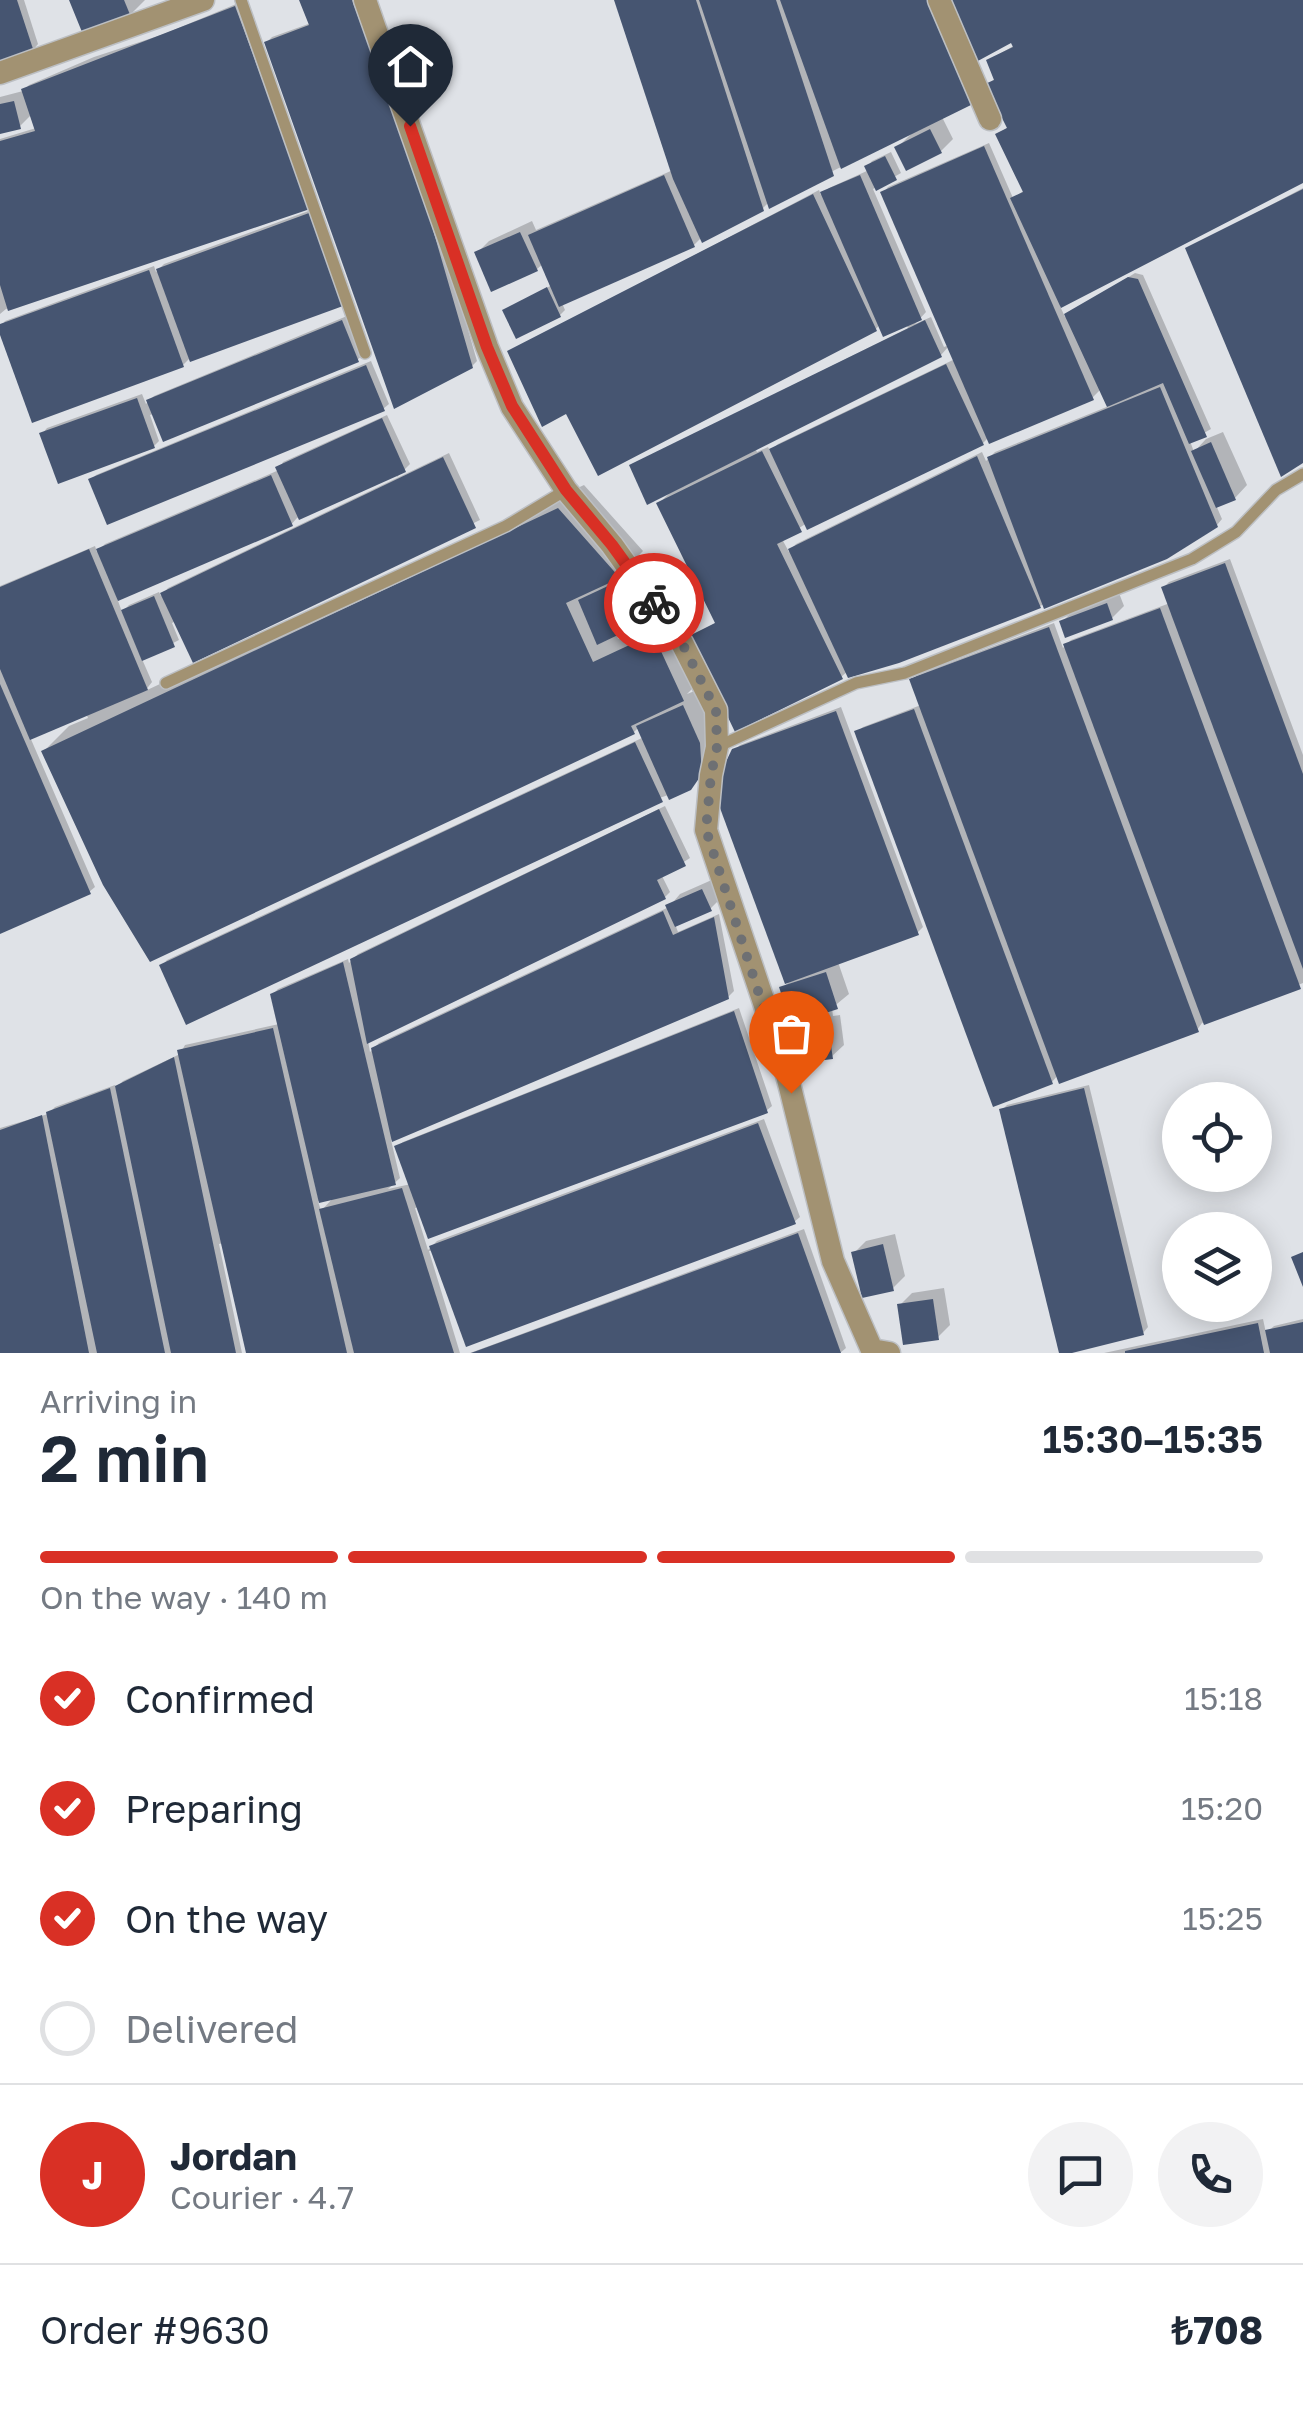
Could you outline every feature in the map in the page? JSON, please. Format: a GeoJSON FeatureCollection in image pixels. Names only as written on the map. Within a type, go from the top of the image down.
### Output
{"type":"FeatureCollection","features":[{"type":"Feature","properties":{"kind":"street"},"geometry":{"type":"LineString","coordinates":[[0,73],[149,10],[203,0]]}},
{"type":"Feature","properties":{"kind":"street"},"geometry":{"type":"LineString","coordinates":[[365,0],[487,347],[512,406],[566,490],[612,545],[682,643],[716,710],[717,747],[706,830],[783,1060],[833,1261],[876,1352]]}},
{"type":"Feature","properties":{"kind":"street"},"geometry":{"type":"LineString","coordinates":[[940,0],[990,118]]}},
{"type":"Feature","properties":{"kind":"lane"},"geometry":{"type":"LineString","coordinates":[[240,0],[365,353]]}},
{"type":"Feature","properties":{"kind":"lane"},"geometry":{"type":"LineString","coordinates":[[717,747],[856,684],[905,673],[1192,559],[1236,532],[1276,490],[1303,474]]}},
{"type":"Feature","properties":{"kind":"lane"},"geometry":{"type":"LineString","coordinates":[[166,683],[506,526],[566,490]]}},
{"type":"Feature","properties":{"kind":"building"},"geometry":{"type":"Polygon","coordinates":[[[0,0],[17,0],[34,52],[0,62],[0,0]]]}},
{"type":"Feature","properties":{"kind":"building"},"geometry":{"type":"Polygon","coordinates":[[[69,0],[124,0],[131,17],[84,37],[69,0]]]}},
{"type":"Feature","properties":{"kind":"building"},"geometry":{"type":"Polygon","coordinates":[[[299,0],[352,0],[420,185],[473,368],[394,409],[264,42],[309,25],[299,0]]]}},
{"type":"Feature","properties":{"kind":"building"},"geometry":{"type":"Polygon","coordinates":[[[614,0],[696,0],[764,211],[702,243],[673,179],[614,0]]]}},
{"type":"Feature","properties":{"kind":"building"},"geometry":{"type":"Polygon","coordinates":[[[699,0],[776,0],[834,176],[769,209],[699,0]]]}},
{"type":"Feature","properties":{"kind":"building"},"geometry":{"type":"Polygon","coordinates":[[[780,0],[932,0],[975,103],[841,169],[780,0]]]}},
{"type":"Feature","properties":{"kind":"building"},"geometry":{"type":"Polygon","coordinates":[[[944,0],[1303,0],[1303,183],[1061,308],[1010,198],[1023,192],[995,134],[1007,128],[985,84],[994,80],[986,60],[1013,47],[1011,43],[976,62],[944,0]]]}},
{"type":"Feature","properties":{"kind":"building"},"geometry":{"type":"Polygon","coordinates":[[[235,6],[310,209],[8,311],[0,285],[0,141],[35,131],[21,89],[235,6]]]}},
{"type":"Feature","properties":{"kind":"building"},"geometry":{"type":"Polygon","coordinates":[[[14,101],[21,129],[0,134],[0,104],[14,101]]]}},
{"type":"Feature","properties":{"kind":"building"},"geometry":{"type":"Polygon","coordinates":[[[930,129],[942,153],[906,171],[894,147],[930,129]]]}},
{"type":"Feature","properties":{"kind":"building"},"geometry":{"type":"Polygon","coordinates":[[[984,146],[1094,400],[989,444],[880,192],[984,146]]]}},
{"type":"Feature","properties":{"kind":"building"},"geometry":{"type":"Polygon","coordinates":[[[885,156],[897,180],[876,191],[864,166],[885,156]]]}},
{"type":"Feature","properties":{"kind":"building"},"geometry":{"type":"Polygon","coordinates":[[[664,175],[695,247],[559,307],[528,235],[664,175]]]}},
{"type":"Feature","properties":{"kind":"building"},"geometry":{"type":"Polygon","coordinates":[[[860,175],[922,320],[883,337],[820,192],[860,175]]]}},
{"type":"Feature","properties":{"kind":"building"},"geometry":{"type":"Polygon","coordinates":[[[1303,189],[1303,463],[1281,477],[1185,248],[1303,189]]]}},
{"type":"Feature","properties":{"kind":"building"},"geometry":{"type":"Polygon","coordinates":[[[813,194],[877,331],[598,476],[566,414],[542,427],[507,351],[813,194]]]}},
{"type":"Feature","properties":{"kind":"building"},"geometry":{"type":"Polygon","coordinates":[[[309,213],[343,306],[190,362],[156,269],[309,213]]]}},
{"type":"Feature","properties":{"kind":"building"},"geometry":{"type":"Polygon","coordinates":[[[520,232],[538,271],[491,292],[474,252],[520,232]]]}},
{"type":"Feature","properties":{"kind":"building"},"geometry":{"type":"Polygon","coordinates":[[[149,270],[184,367],[32,423],[0,335],[0,324],[149,270]]]}},
{"type":"Feature","properties":{"kind":"building"},"geometry":{"type":"Polygon","coordinates":[[[1128,277],[1138,279],[1207,437],[1189,444],[1163,383],[1107,407],[1064,314],[1128,277]]]}},
{"type":"Feature","properties":{"kind":"building"},"geometry":{"type":"Polygon","coordinates":[[[547,287],[561,317],[516,339],[502,310],[547,287]]]}},
{"type":"Feature","properties":{"kind":"building"},"geometry":{"type":"Polygon","coordinates":[[[342,320],[359,362],[163,442],[146,400],[342,320]]]}},
{"type":"Feature","properties":{"kind":"building"},"geometry":{"type":"Polygon","coordinates":[[[925,320],[942,357],[647,505],[629,465],[925,320]]]}},
{"type":"Feature","properties":{"kind":"building"},"geometry":{"type":"Polygon","coordinates":[[[946,364],[984,445],[807,530],[769,449],[946,364]]]}},
{"type":"Feature","properties":{"kind":"building"},"geometry":{"type":"Polygon","coordinates":[[[366,365],[385,411],[107,525],[88,479],[366,365]]]}},
{"type":"Feature","properties":{"kind":"building"},"geometry":{"type":"Polygon","coordinates":[[[1160,387],[1218,527],[1167,559],[1044,609],[987,457],[1160,387]]]}},
{"type":"Feature","properties":{"kind":"building"},"geometry":{"type":"Polygon","coordinates":[[[137,398],[155,448],[58,484],[39,433],[137,398]]]}},
{"type":"Feature","properties":{"kind":"building"},"geometry":{"type":"Polygon","coordinates":[[[382,418],[406,472],[299,520],[275,467],[382,418]]]}},
{"type":"Feature","properties":{"kind":"building"},"geometry":{"type":"Polygon","coordinates":[[[1211,442],[1236,500],[1216,508],[1191,451],[1211,442]]]}},
{"type":"Feature","properties":{"kind":"building"},"geometry":{"type":"Polygon","coordinates":[[[762,451],[802,532],[777,544],[843,679],[735,732],[689,636],[715,623],[656,503],[762,451]]]}},
{"type":"Feature","properties":{"kind":"building"},"geometry":{"type":"Polygon","coordinates":[[[977,456],[1041,608],[899,663],[848,678],[788,549],[977,456]]]}},
{"type":"Feature","properties":{"kind":"building"},"geometry":{"type":"Polygon","coordinates":[[[443,457],[476,528],[193,663],[160,593],[443,457]]]}},
{"type":"Feature","properties":{"kind":"building"},"geometry":{"type":"Polygon","coordinates":[[[271,475],[293,526],[118,601],[96,549],[271,475]]]}},
{"type":"Feature","properties":{"kind":"building"},"geometry":{"type":"Polygon","coordinates":[[[558,508],[620,578],[566,603],[593,662],[653,634],[684,701],[631,726],[635,734],[150,962],[103,885],[41,751],[558,508]]]}},
{"type":"Feature","properties":{"kind":"building"},"geometry":{"type":"Polygon","coordinates":[[[89,549],[148,690],[30,740],[0,669],[0,587],[89,549]]]}},
{"type":"Feature","properties":{"kind":"building"},"geometry":{"type":"Polygon","coordinates":[[[1225,563],[1303,774],[1303,969],[1161,587],[1225,563]]]}},
{"type":"Feature","properties":{"kind":"building"},"geometry":{"type":"Polygon","coordinates":[[[664,576],[680,597],[669,606],[653,584],[664,576]]]}},
{"type":"Feature","properties":{"kind":"building"},"geometry":{"type":"Polygon","coordinates":[[[623,579],[643,623],[597,645],[578,600],[623,579]]]}},
{"type":"Feature","properties":{"kind":"building"},"geometry":{"type":"Polygon","coordinates":[[[154,596],[175,647],[142,661],[121,610],[154,596]]]}},
{"type":"Feature","properties":{"kind":"building"},"geometry":{"type":"Polygon","coordinates":[[[1107,603],[1113,620],[1065,638],[1059,621],[1107,603]]]}},
{"type":"Feature","properties":{"kind":"building"},"geometry":{"type":"Polygon","coordinates":[[[1160,608],[1301,989],[1204,1025],[1063,644],[1160,608]]]}},
{"type":"Feature","properties":{"kind":"building"},"geometry":{"type":"Polygon","coordinates":[[[1049,627],[1199,1032],[1059,1084],[909,679],[1049,627]]]}},
{"type":"Feature","properties":{"kind":"building"},"geometry":{"type":"Polygon","coordinates":[[[0,684],[91,894],[0,934],[0,684]]]}},
{"type":"Feature","properties":{"kind":"building"},"geometry":{"type":"Polygon","coordinates":[[[683,705],[700,743],[702,774],[691,790],[669,800],[636,726],[683,705]]]}},
{"type":"Feature","properties":{"kind":"building"},"geometry":{"type":"Polygon","coordinates":[[[914,709],[1053,1084],[993,1107],[854,731],[914,709]]]}},
{"type":"Feature","properties":{"kind":"building"},"geometry":{"type":"Polygon","coordinates":[[[836,711],[919,935],[785,984],[713,789],[732,749],[836,711]]]}},
{"type":"Feature","properties":{"kind":"building"},"geometry":{"type":"Polygon","coordinates":[[[635,742],[663,802],[186,1025],[159,965],[635,742]]]}},
{"type":"Feature","properties":{"kind":"building"},"geometry":{"type":"Polygon","coordinates":[[[659,809],[686,866],[657,880],[666,899],[367,1044],[350,959],[659,809]]]}},
{"type":"Feature","properties":{"kind":"building"},"geometry":{"type":"Polygon","coordinates":[[[702,889],[712,911],[675,927],[665,905],[702,889]]]}},
{"type":"Feature","properties":{"kind":"building"},"geometry":{"type":"Polygon","coordinates":[[[663,911],[673,935],[714,917],[729,999],[392,1142],[371,1048],[663,911]]]}},
{"type":"Feature","properties":{"kind":"building"},"geometry":{"type":"Polygon","coordinates":[[[343,962],[396,1185],[319,1203],[270,994],[343,962]]]}},
{"type":"Feature","properties":{"kind":"building"},"geometry":{"type":"Polygon","coordinates":[[[826,972],[838,1009],[791,1024],[779,987],[826,972]]]}},
{"type":"Feature","properties":{"kind":"building"},"geometry":{"type":"Polygon","coordinates":[[[734,1011],[768,1113],[428,1239],[394,1146],[734,1011]]]}},
{"type":"Feature","properties":{"kind":"building"},"geometry":{"type":"Polygon","coordinates":[[[821,1022],[821,1027],[828,1026],[833,1059],[800,1063],[796,1024],[821,1022]]]}},
{"type":"Feature","properties":{"kind":"building"},"geometry":{"type":"Polygon","coordinates":[[[273,1028],[347,1353],[246,1353],[177,1050],[273,1028]]]}},
{"type":"Feature","properties":{"kind":"building"},"geometry":{"type":"Polygon","coordinates":[[[174,1057],[236,1353],[171,1353],[115,1086],[174,1057]]]}},
{"type":"Feature","properties":{"kind":"building"},"geometry":{"type":"Polygon","coordinates":[[[110,1088],[165,1353],[97,1353],[46,1112],[110,1088]]]}},
{"type":"Feature","properties":{"kind":"building"},"geometry":{"type":"Polygon","coordinates":[[[1084,1088],[1144,1335],[1059,1353],[999,1109],[1084,1088]]]}},
{"type":"Feature","properties":{"kind":"building"},"geometry":{"type":"Polygon","coordinates":[[[42,1115],[89,1353],[0,1353],[0,1130],[42,1115]]]}},
{"type":"Feature","properties":{"kind":"building"},"geometry":{"type":"Polygon","coordinates":[[[758,1123],[796,1224],[466,1347],[429,1246],[758,1123]]]}},
{"type":"Feature","properties":{"kind":"building"},"geometry":{"type":"Polygon","coordinates":[[[402,1188],[454,1353],[354,1353],[319,1209],[402,1188]]]}},
{"type":"Feature","properties":{"kind":"building"},"geometry":{"type":"Polygon","coordinates":[[[798,1233],[841,1353],[471,1353],[798,1233]]]}},
{"type":"Feature","properties":{"kind":"building"},"geometry":{"type":"Polygon","coordinates":[[[883,1244],[894,1291],[862,1298],[851,1252],[883,1244]]]}},
{"type":"Feature","properties":{"kind":"building"},"geometry":{"type":"Polygon","coordinates":[[[1303,1252],[1303,1287],[1291,1257],[1303,1252]]]}},
{"type":"Feature","properties":{"kind":"building"},"geometry":{"type":"Polygon","coordinates":[[[933,1299],[939,1340],[903,1345],[897,1304],[933,1299]]]}},
{"type":"Feature","properties":{"kind":"building"},"geometry":{"type":"Polygon","coordinates":[[[1303,1322],[1303,1353],[1270,1353],[1265,1330],[1303,1322]]]}},
{"type":"Feature","properties":{"kind":"building"},"geometry":{"type":"Polygon","coordinates":[[[1258,1323],[1264,1353],[1125,1353],[1125,1351],[1258,1323]]]}},
{"type":"Feature","properties":{"kind":"way so far"},"geometry":{"type":"LineString","coordinates":[[654,603],[682,643],[716,710],[717,747],[706,830],[791,1093]]}},
{"type":"Feature","properties":{"kind":"route"},"geometry":{"type":"LineString","coordinates":[[410,126],[487,347],[512,406],[566,490],[654,603]]}}]}
